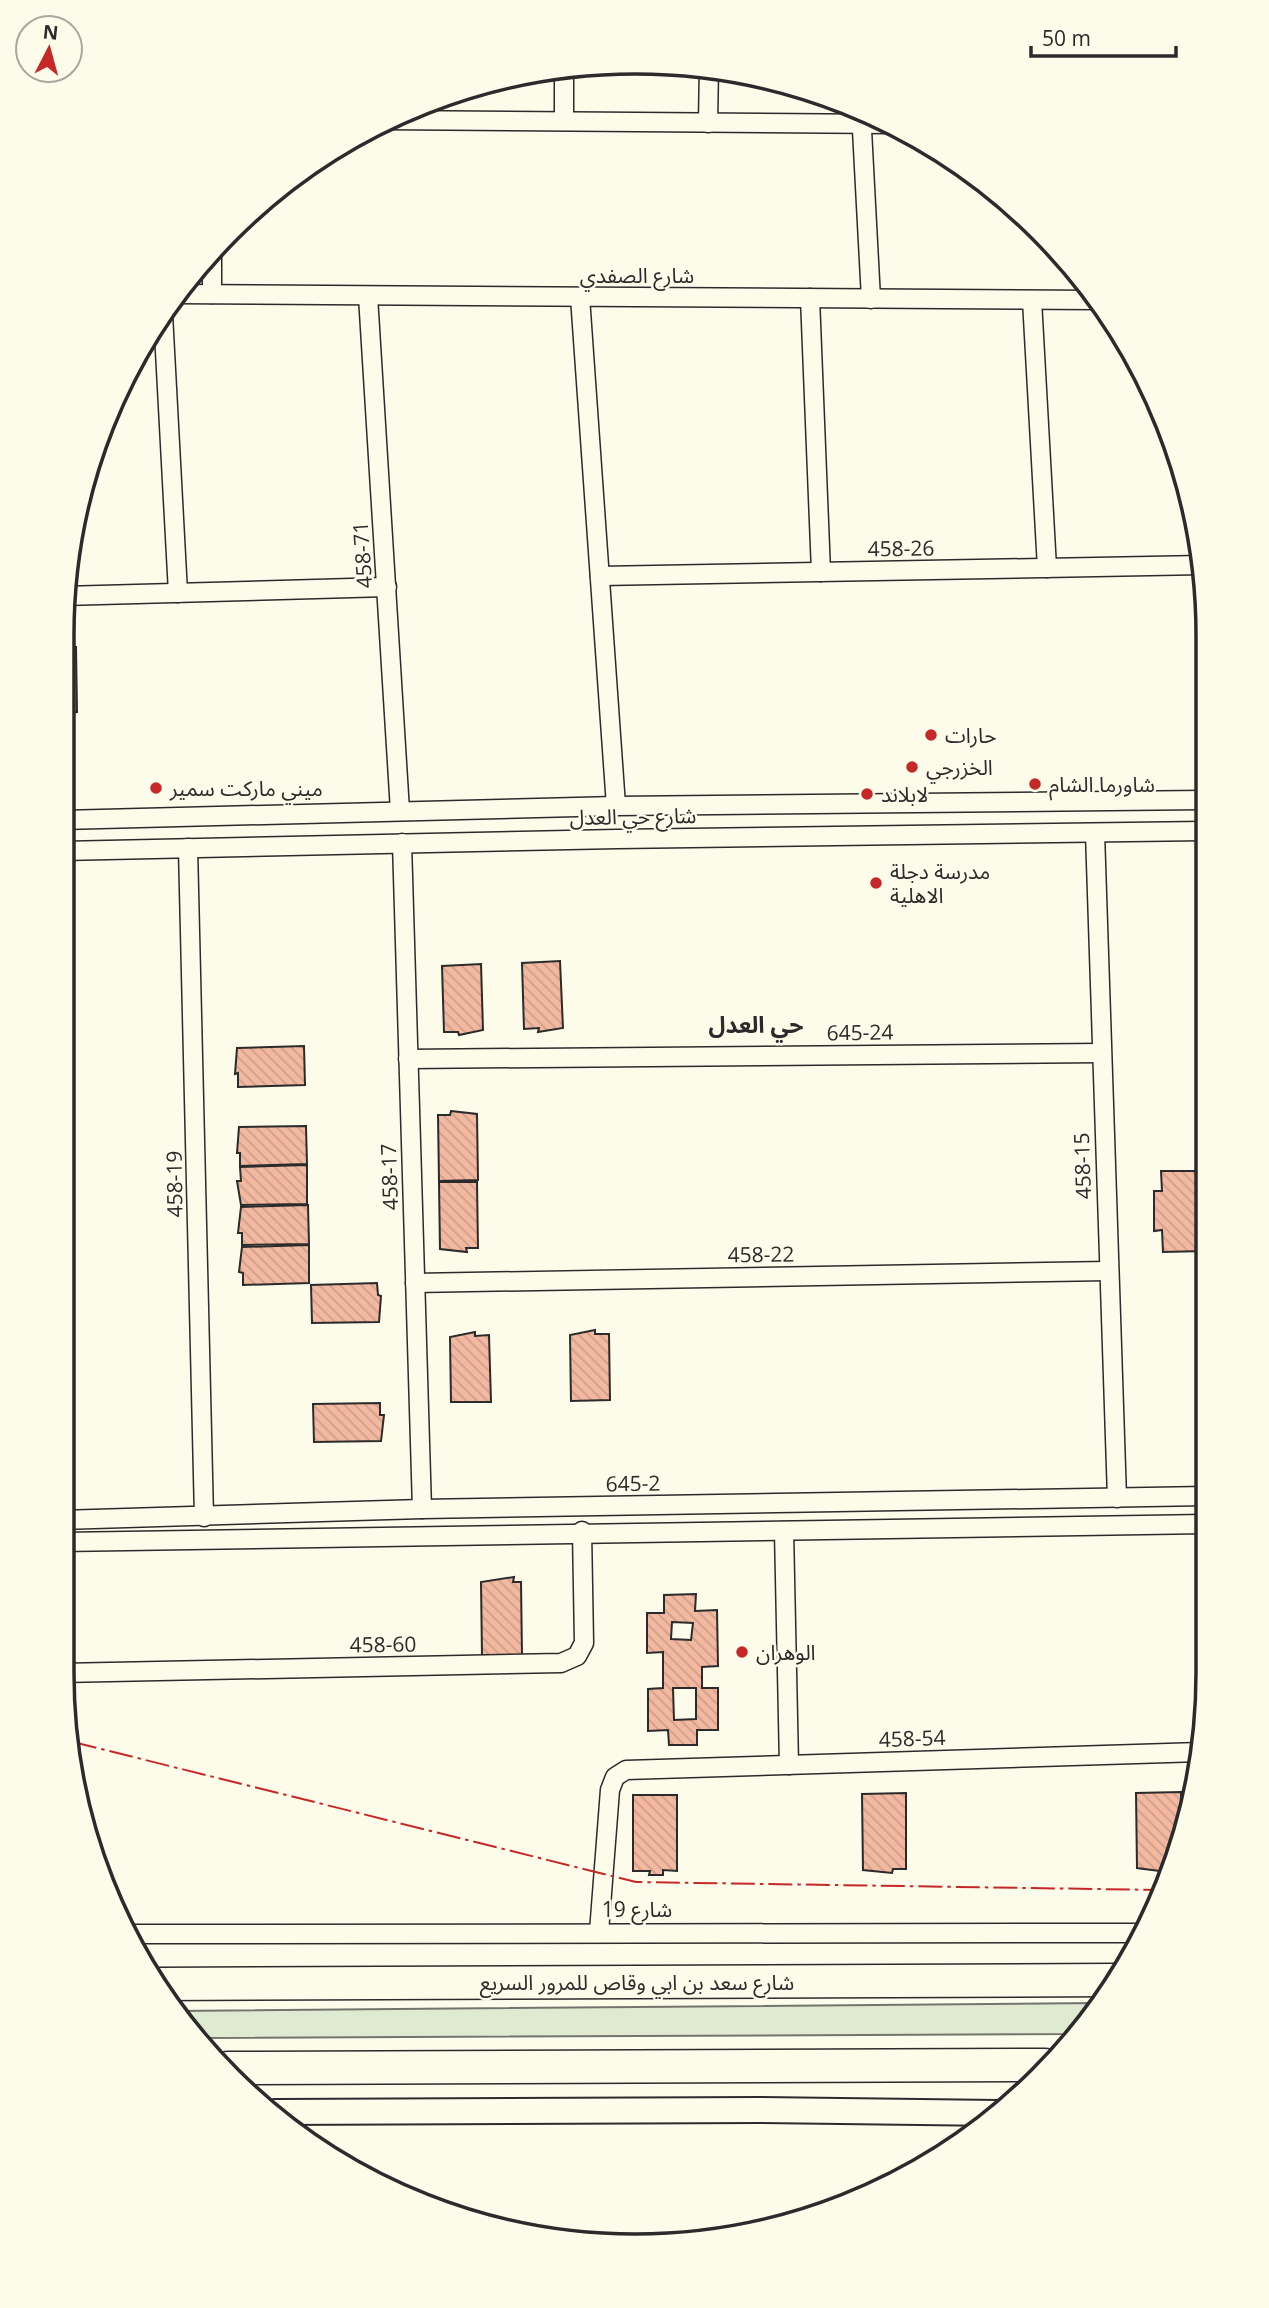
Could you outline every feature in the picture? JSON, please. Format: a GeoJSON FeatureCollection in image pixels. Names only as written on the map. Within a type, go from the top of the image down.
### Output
{"type":"FeatureCollection","features":[{"type":"Feature","properties":{"kind":"highway","name":"شارع سعد بن ابي وقاص للمرور السريع"},"geometry":{"type":"LineString","coordinates":[[167,1984],[1104,1980]]}},
{"type":"Feature","properties":{"kind":"highway"},"geometry":{"type":"LineString","coordinates":[[236,2068],[1036,2065]]}},
{"type":"Feature","properties":{"kind":"street"},"geometry":{"type":"LineString","coordinates":[[564,78],[564,121]]}},
{"type":"Feature","properties":{"kind":"street"},"geometry":{"type":"LineString","coordinates":[[708,122],[709,78]]}},
{"type":"Feature","properties":{"kind":"street"},"geometry":{"type":"LineString","coordinates":[[424,114],[564,121],[708,122],[852,117]]}},
{"type":"Feature","properties":{"kind":"street"},"geometry":{"type":"LineString","coordinates":[[861,121],[871,299]]}},
{"type":"Feature","properties":{"kind":"street"},"geometry":{"type":"LineString","coordinates":[[212,266],[212,294]]}},
{"type":"Feature","properties":{"kind":"street","name":"شارع الصفدي"},"geometry":{"type":"LineString","coordinates":[[188,294],[1085,300]]}},
{"type":"Feature","properties":{"kind":"street","name":"458-71"},"geometry":{"type":"LineString","coordinates":[[368,296],[400,811]]}},
{"type":"Feature","properties":{"kind":"street"},"geometry":{"type":"LineString","coordinates":[[580,297],[616,806]]}},
{"type":"Feature","properties":{"kind":"street"},"geometry":{"type":"LineString","coordinates":[[810,298],[821,572]]}},
{"type":"Feature","properties":{"kind":"street"},"geometry":{"type":"LineString","coordinates":[[1032,300],[1047,568]]}},
{"type":"Feature","properties":{"kind":"street"},"geometry":{"type":"LineString","coordinates":[[164,330],[178,593]]}},
{"type":"Feature","properties":{"kind":"street","name":"458-26"},"geometry":{"type":"LineString","coordinates":[[600,576],[1191,565]]}},
{"type":"Feature","properties":{"kind":"street"},"geometry":{"type":"LineString","coordinates":[[75,596],[387,587]]}},
{"type":"Feature","properties":{"kind":"street","name":"شارع حي العدل"},"geometry":{"type":"LineString","coordinates":[[74,820],[616,806],[1196,800]]}},
{"type":"Feature","properties":{"kind":"street"},"geometry":{"type":"LineString","coordinates":[[960,804],[962,835]]}},
{"type":"Feature","properties":{"kind":"street","name":"شارع حي العدل"},"geometry":{"type":"LineString","coordinates":[[74,851],[1196,831]]}},
{"type":"Feature","properties":{"kind":"street","name":"458-15"},"geometry":{"type":"LineString","coordinates":[[1095,833],[1117,1498]]}},
{"type":"Feature","properties":{"kind":"street","name":"458-17"},"geometry":{"type":"LineString","coordinates":[[402,843],[422,1509]]}},
{"type":"Feature","properties":{"kind":"street","name":"458-19"},"geometry":{"type":"LineString","coordinates":[[188,848],[204,1517]]}},
{"type":"Feature","properties":{"kind":"street","name":"645-24"},"geometry":{"type":"LineString","coordinates":[[408,1059],[1101,1053]]}},
{"type":"Feature","properties":{"kind":"street","name":"458-22"},"geometry":{"type":"LineString","coordinates":[[415,1283],[1108,1271]]}},
{"type":"Feature","properties":{"kind":"street","name":"645-2"},"geometry":{"type":"LineString","coordinates":[[74,1520],[422,1509],[1196,1496]]}},
{"type":"Feature","properties":{"kind":"street"},"geometry":{"type":"LineString","coordinates":[[74,1542],[582,1531],[784,1531],[1196,1524]]}},
{"type":"Feature","properties":{"kind":"street","name":"458-60"},"geometry":{"type":"LineString","coordinates":[[74,1673],[561,1663],[577,1656],[584,1643],[582,1531]]}},
{"type":"Feature","properties":{"kind":"street"},"geometry":{"type":"LineString","coordinates":[[784,1531],[789,1765]]}},
{"type":"Feature","properties":{"kind":"street","name":"458-54"},"geometry":{"type":"LineString","coordinates":[[599,1932],[610,1790],[615,1777],[626,1770],[1190,1752]]}},
{"type":"Feature","properties":{"kind":"street","name":"شارع 19"},"geometry":{"type":"LineString","coordinates":[[138,1934],[1132,1933]]}},
{"type":"Feature","properties":{"kind":"street"},"geometry":{"type":"LineString","coordinates":[[285,2112],[760,2110],[983,2113]]}},
{"type":"Feature","properties":{"kind":"green space"},"geometry":{"type":"Polygon","coordinates":[[[1088,2003],[1064,2034],[209,2038],[186,2011],[1088,2003]]]}},
{"type":"Feature","properties":{"kind":"building"},"geometry":{"type":"Polygon","coordinates":[[[74,647],[76,647],[77,712],[74,712],[74,647]]]}},
{"type":"Feature","properties":{"kind":"building"},"geometry":{"type":"Polygon","coordinates":[[[560,961],[563,1028],[538,1032],[539,1028],[524,1029],[522,963],[560,961]]]}},
{"type":"Feature","properties":{"kind":"building"},"geometry":{"type":"Polygon","coordinates":[[[481,964],[483,1030],[459,1035],[458,1032],[444,1032],[442,966],[481,964]]]}},
{"type":"Feature","properties":{"kind":"building"},"geometry":{"type":"Polygon","coordinates":[[[304,1046],[305,1085],[238,1087],[238,1073],[235,1074],[237,1048],[304,1046]]]}},
{"type":"Feature","properties":{"kind":"building"},"geometry":{"type":"Polygon","coordinates":[[[451,1111],[477,1114],[478,1180],[439,1181],[438,1115],[450,1115],[451,1111]]]}},
{"type":"Feature","properties":{"kind":"building"},"geometry":{"type":"Polygon","coordinates":[[[306,1126],[307,1164],[240,1166],[240,1153],[237,1153],[239,1127],[306,1126]]]}},
{"type":"Feature","properties":{"kind":"building"},"geometry":{"type":"Polygon","coordinates":[[[307,1165],[307,1204],[241,1205],[237,1181],[241,1181],[240,1167],[307,1165]]]}},
{"type":"Feature","properties":{"kind":"building"},"geometry":{"type":"Polygon","coordinates":[[[1161,1171],[1196,1171],[1196,1251],[1163,1252],[1162,1230],[1154,1231],[1154,1191],[1162,1191],[1161,1171]]]}},
{"type":"Feature","properties":{"kind":"building"},"geometry":{"type":"Polygon","coordinates":[[[439,1182],[477,1182],[478,1248],[466,1248],[467,1252],[440,1249],[439,1182]]]}},
{"type":"Feature","properties":{"kind":"building"},"geometry":{"type":"Polygon","coordinates":[[[308,1205],[309,1244],[242,1245],[242,1233],[238,1233],[241,1207],[308,1205]]]}},
{"type":"Feature","properties":{"kind":"building"},"geometry":{"type":"Polygon","coordinates":[[[309,1245],[309,1283],[243,1285],[243,1273],[239,1272],[242,1247],[309,1245]]]}},
{"type":"Feature","properties":{"kind":"building"},"geometry":{"type":"Polygon","coordinates":[[[377,1283],[378,1295],[381,1296],[379,1322],[312,1323],[311,1285],[377,1283]]]}},
{"type":"Feature","properties":{"kind":"building"},"geometry":{"type":"Polygon","coordinates":[[[595,1330],[595,1334],[609,1334],[610,1400],[571,1401],[570,1335],[595,1330]]]}},
{"type":"Feature","properties":{"kind":"building"},"geometry":{"type":"Polygon","coordinates":[[[475,1332],[475,1336],[489,1335],[491,1402],[451,1402],[450,1337],[475,1332]]]}},
{"type":"Feature","properties":{"kind":"building"},"geometry":{"type":"Polygon","coordinates":[[[380,1403],[380,1415],[384,1415],[381,1441],[314,1442],[313,1404],[380,1403]]]}},
{"type":"Feature","properties":{"kind":"building"},"geometry":{"type":"Polygon","coordinates":[[[514,1577],[513,1582],[521,1582],[522,1655],[482,1656],[481,1582],[514,1577]]]}},
{"type":"Feature","properties":{"kind":"building"},"geometry":{"type":"Polygon","coordinates":[[[696,1594],[695,1611],[717,1610],[718,1666],[702,1667],[702,1688],[718,1688],[718,1730],[697,1730],[697,1745],[669,1745],[668,1730],[648,1731],[648,1689],[663,1688],[663,1652],[647,1653],[647,1613],[664,1613],[664,1595],[696,1594]],[[672,1622],[671,1639],[691,1640],[693,1623],[672,1622]],[[673,1688],[674,1720],[696,1719],[696,1688],[673,1688]]]}},
{"type":"Feature","properties":{"kind":"building"},"geometry":{"type":"Polygon","coordinates":[[[1181,1792],[1176,1819],[1160,1871],[1137,1868],[1136,1793],[1181,1792]]]}},
{"type":"Feature","properties":{"kind":"building"},"geometry":{"type":"Polygon","coordinates":[[[906,1793],[906,1869],[893,1869],[892,1873],[863,1870],[862,1794],[906,1793]]]}},
{"type":"Feature","properties":{"kind":"building"},"geometry":{"type":"Polygon","coordinates":[[[633,1795],[677,1795],[677,1871],[663,1870],[663,1875],[649,1875],[650,1871],[633,1871],[633,1795]]]}},
{"type":"Feature","properties":{"kind":"power"},"geometry":{"type":"LineString","coordinates":[[78,1743],[636,1882],[1152,1890]]}},
{"type":"Feature","properties":{"kind":"place","name":"حارات"},"geometry":{"type":"Point","coordinates":[931,735]}},
{"type":"Feature","properties":{"kind":"place","name":"الخزرجي"},"geometry":{"type":"Point","coordinates":[912,767]}},
{"type":"Feature","properties":{"kind":"place","name":"شاورما الشام"},"geometry":{"type":"Point","coordinates":[1035,784]}},
{"type":"Feature","properties":{"kind":"place","name":"ميني ماركت سمير"},"geometry":{"type":"Point","coordinates":[156,788]}},
{"type":"Feature","properties":{"kind":"place","name":"لابلاند"},"geometry":{"type":"Point","coordinates":[867,794]}},
{"type":"Feature","properties":{"kind":"place","name":"مدرسة دجلة الاهلية"},"geometry":{"type":"Point","coordinates":[876,883]}},
{"type":"Feature","properties":{"kind":"place","name":"الوهران"},"geometry":{"type":"Point","coordinates":[742,1652]}},
{"type":"Feature","properties":{"kind":"district","name":"حي العدل"},"geometry":{"type":"Point","coordinates":[756,1024]}}]}
